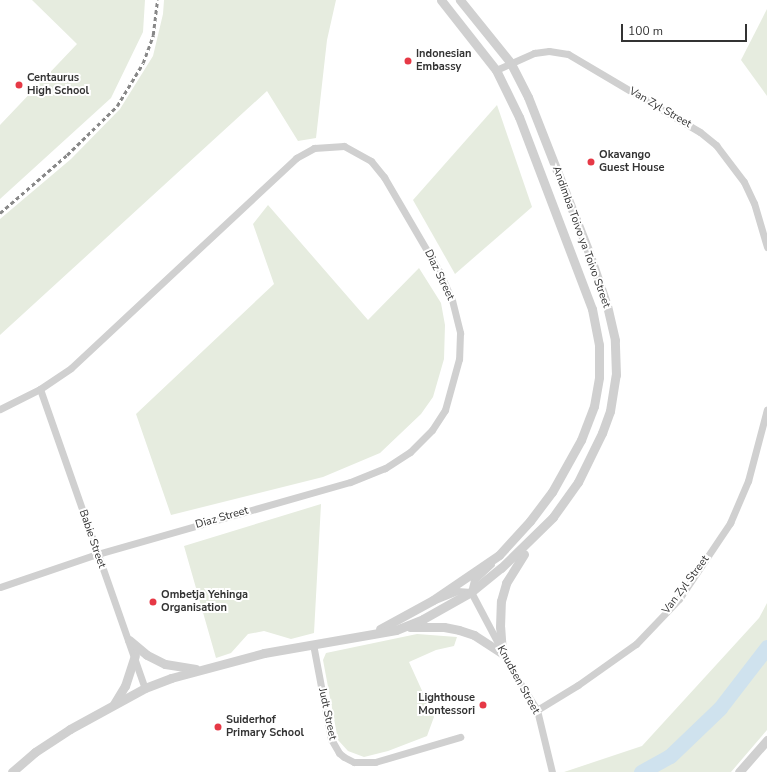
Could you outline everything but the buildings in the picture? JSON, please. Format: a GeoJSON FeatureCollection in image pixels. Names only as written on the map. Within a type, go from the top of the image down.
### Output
{"type":"FeatureCollection","features":[{"type":"Feature","properties":{"kind":"street","name":"Andimba Toivo ya Toivo Street"},"geometry":{"type":"LineString","coordinates":[[441,0],[496,70],[519,117],[592,309],[599,345],[599,377],[594,406],[582,440],[552,492],[530,521],[474,580],[471,592]]}},
{"type":"Feature","properties":{"kind":"street","name":"Andimba Toivo ya Toivo Street"},"geometry":{"type":"LineString","coordinates":[[12,772],[40,748],[145,688],[200,670],[312,644],[407,627],[471,592],[524,548],[553,517],[578,482],[602,433],[610,411],[616,375],[615,340],[607,306],[588,250],[536,115],[510,62],[460,0]]}},
{"type":"Feature","properties":{"kind":"street","name":"Van Zyl Street"},"geometry":{"type":"LineString","coordinates":[[496,70],[510,62],[550,51],[568,54],[700,132],[716,145],[744,182],[754,203],[767,247]]}},
{"type":"Feature","properties":{"kind":"street","name":"Diaz Street"},"geometry":{"type":"LineString","coordinates":[[0,409],[40,389],[71,368],[291,163],[314,148],[344,146],[371,161],[384,177],[420,238],[452,300],[460,333],[459,359],[453,388],[445,410],[432,430],[410,452],[384,468],[350,482],[97,554],[0,587]]}},
{"type":"Feature","properties":{"kind":"street","name":"Babie Street"},"geometry":{"type":"LineString","coordinates":[[40,389],[145,688]]}},
{"type":"Feature","properties":{"kind":"street","name":"Van Zyl Street"},"geometry":{"type":"LineString","coordinates":[[537,710],[578,685],[636,644],[679,599],[730,523],[748,481],[767,409]]}},
{"type":"Feature","properties":{"kind":"street"},"geometry":{"type":"LineString","coordinates":[[502,653],[500,626],[506,583],[514,566],[553,517]]}},
{"type":"Feature","properties":{"kind":"street","name":"Andimba Toivo ya Toivo Street"},"geometry":{"type":"LineString","coordinates":[[369,634],[432,600],[498,554]]}},
{"type":"Feature","properties":{"kind":"street","name":"Andimba Toivo ya Toivo Street"},"geometry":{"type":"LineString","coordinates":[[432,600],[443,599],[457,591],[471,592]]}},
{"type":"Feature","properties":{"kind":"street","name":"Knudsen Street"},"geometry":{"type":"LineString","coordinates":[[471,592],[502,653],[537,710],[552,772]]}},
{"type":"Feature","properties":{"kind":"street"},"geometry":{"type":"LineString","coordinates":[[407,627],[444,627],[459,630],[474,635],[502,653]]}},
{"type":"Feature","properties":{"kind":"street"},"geometry":{"type":"LineString","coordinates":[[129,640],[147,655],[165,664],[200,670]]}},
{"type":"Feature","properties":{"kind":"street","name":"Judt Street"},"geometry":{"type":"LineString","coordinates":[[312,644],[331,739],[338,753],[344,757],[354,762],[375,762],[460,737]]}},
{"type":"Feature","properties":{"kind":"street"},"geometry":{"type":"LineString","coordinates":[[113,705],[126,686],[135,656]]}},
{"type":"Feature","properties":{"kind":"street"},"geometry":{"type":"LineString","coordinates":[[738,772],[767,740]]}},
{"type":"Feature","properties":{"kind":"shaded area"},"geometry":{"type":"Polygon","coordinates":[[[32,0],[145,0],[143,32],[111,98],[0,199],[0,125],[77,44],[32,0]]]}},
{"type":"Feature","properties":{"kind":"shaded area"},"geometry":{"type":"Polygon","coordinates":[[[164,0],[336,0],[327,40],[316,138],[298,141],[267,91],[0,335],[0,219],[71,159],[120,109],[153,56],[163,14],[164,0]]]}},
{"type":"Feature","properties":{"kind":"shaded area"},"geometry":{"type":"Polygon","coordinates":[[[767,9],[767,96],[741,60],[767,9]]]}},
{"type":"Feature","properties":{"kind":"shaded area"},"geometry":{"type":"Polygon","coordinates":[[[497,105],[532,207],[455,274],[413,200],[497,105]]]}},
{"type":"Feature","properties":{"kind":"shaded area"},"geometry":{"type":"Polygon","coordinates":[[[268,205],[368,320],[419,268],[441,303],[445,325],[444,359],[433,397],[421,414],[380,453],[323,477],[171,515],[136,414],[274,284],[253,224],[268,205]]]}},
{"type":"Feature","properties":{"kind":"shaded area"},"geometry":{"type":"Polygon","coordinates":[[[321,504],[314,633],[291,639],[264,631],[248,634],[231,653],[216,658],[184,546],[321,504]]]}},
{"type":"Feature","properties":{"kind":"shaded area"},"geometry":{"type":"Polygon","coordinates":[[[767,603],[767,730],[731,772],[564,772],[642,746],[759,618],[767,603]]]}},
{"type":"Feature","properties":{"kind":"shaded area"},"geometry":{"type":"Polygon","coordinates":[[[417,634],[457,637],[454,646],[436,650],[409,662],[434,717],[427,736],[388,751],[364,757],[348,751],[338,740],[323,660],[326,653],[417,634]]]}},
{"type":"Feature","properties":{"kind":"waterway"},"geometry":{"type":"LineString","coordinates":[[641,772],[670,756],[720,708],[767,647]]}},
{"type":"Feature","properties":{"kind":"railway"},"geometry":{"type":"LineString","coordinates":[[0,213],[67,155],[117,106],[143,63],[153,35],[157,0]]}},
{"type":"Feature","properties":{"kind":"place","name":"Indonesian Embassy"},"geometry":{"type":"Point","coordinates":[408,61]}},
{"type":"Feature","properties":{"kind":"place","name":"Centaurus High School"},"geometry":{"type":"Point","coordinates":[19,85]}},
{"type":"Feature","properties":{"kind":"place","name":"Okavango Guest House"},"geometry":{"type":"Point","coordinates":[591,162]}},
{"type":"Feature","properties":{"kind":"place","name":"Ombetja Yehinga Organisation"},"geometry":{"type":"Point","coordinates":[153,602]}},
{"type":"Feature","properties":{"kind":"place","name":"Lighthouse Montessori"},"geometry":{"type":"Point","coordinates":[483,705]}},
{"type":"Feature","properties":{"kind":"place","name":"Suiderhof Primary School"},"geometry":{"type":"Point","coordinates":[218,727]}}]}
